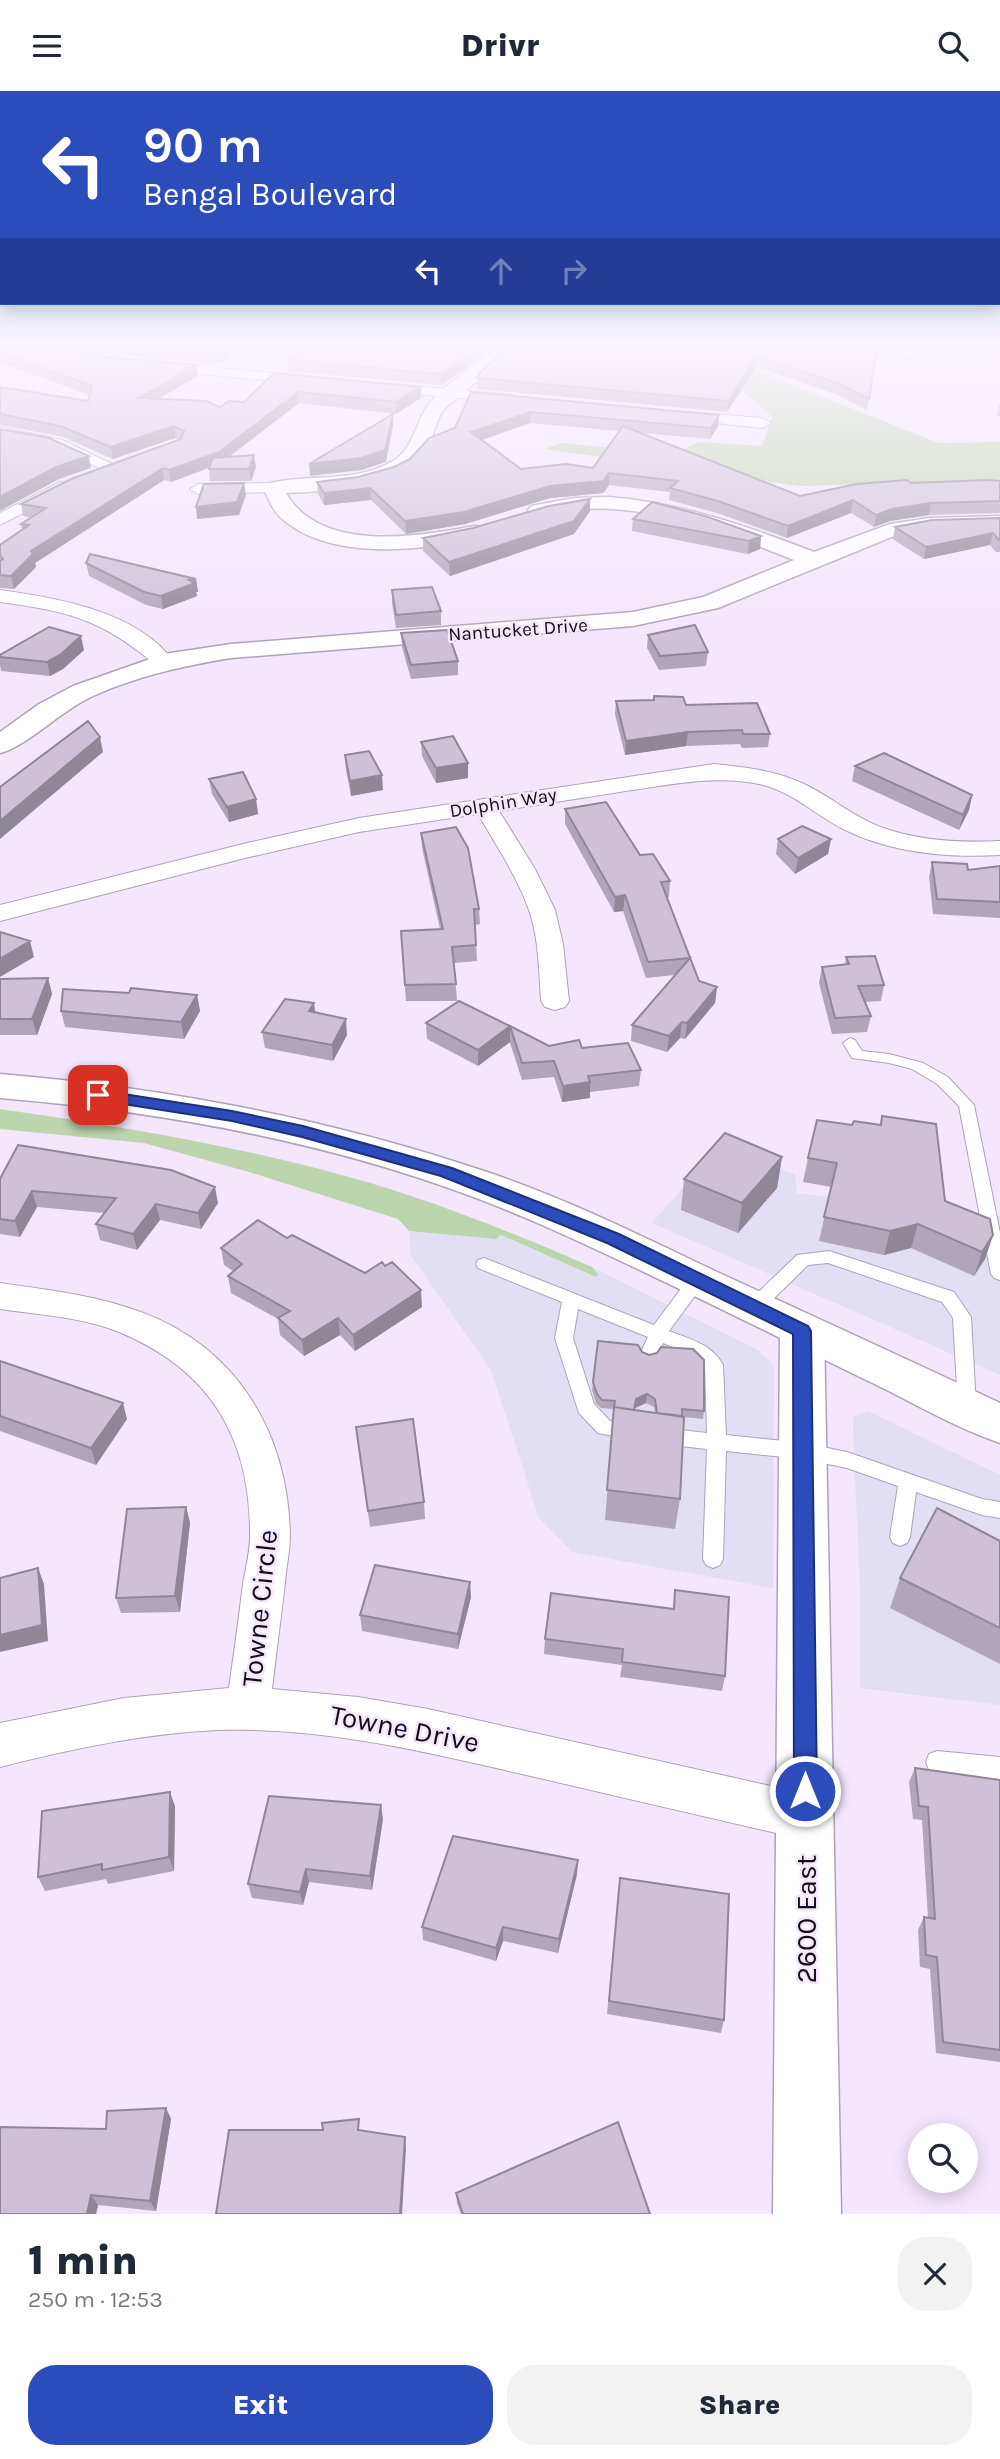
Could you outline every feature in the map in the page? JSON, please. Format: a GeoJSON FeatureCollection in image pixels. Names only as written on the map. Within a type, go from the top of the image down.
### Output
{"type":"FeatureCollection","features":[{"type":"Feature","properties":{"kind":"street"},"geometry":{"type":"LineString","coordinates":[[0,520],[83,478],[118,465],[67,447]]}},
{"type":"Feature","properties":{"kind":"street"},"geometry":{"type":"LineString","coordinates":[[198,489],[273,488],[360,478],[401,464],[412,456],[416,447]]}},
{"type":"Feature","properties":{"kind":"street"},"geometry":{"type":"LineString","coordinates":[[273,488],[281,508],[296,522],[331,535],[358,540],[418,542],[449,538],[498,523]]}},
{"type":"Feature","properties":{"kind":"street"},"geometry":{"type":"LineString","coordinates":[[520,516],[571,504],[637,504],[687,514],[813,559]]}},
{"type":"Feature","properties":{"kind":"street","name":"Nantucket Drive"},"geometry":{"type":"LineString","coordinates":[[0,745],[48,710],[82,691],[164,662],[231,651],[633,619],[710,603],[890,530],[929,524],[1000,522]]}},
{"type":"Feature","properties":{"kind":"street"},"geometry":{"type":"LineString","coordinates":[[0,596],[75,609],[108,621],[132,635],[164,662]]}},
{"type":"Feature","properties":{"kind":"street","name":"Dolphin Way"},"geometry":{"type":"LineString","coordinates":[[0,913],[299,837],[484,805],[714,771],[780,782],[857,826],[892,838],[934,847],[1000,848]]}},
{"type":"Feature","properties":{"kind":"street"},"geometry":{"type":"LineString","coordinates":[[484,805],[524,871],[542,911],[552,952],[555,1001]]}},
{"type":"Feature","properties":{"kind":"street"},"geometry":{"type":"LineString","coordinates":[[0,1086],[98,1095],[232,1116],[446,1172],[507,1194],[613,1239],[984,1416]]}},
{"type":"Feature","properties":{"kind":"street","name":"Towne Circle"},"geometry":{"type":"LineString","coordinates":[[0,1296],[78,1307],[130,1322],[177,1346],[216,1379],[247,1421],[265,1474],[270,1537],[248,1708]]}},
{"type":"Feature","properties":{"kind":"street","name":"2600 East"},"geometry":{"type":"LineString","coordinates":[[802,1331],[807,2214]]}},
{"type":"Feature","properties":{"kind":"street","name":"Towne Drive"},"geometry":{"type":"LineString","coordinates":[[0,1745],[167,1713],[248,1708],[321,1712],[408,1725],[806,1817]]}},
{"type":"Feature","properties":{"kind":"lane"},"geometry":{"type":"LineString","coordinates":[[850,1043],[857,1055],[889,1057],[918,1064],[956,1093],[966,1105],[1000,1274]]}},
{"type":"Feature","properties":{"kind":"lane"},"geometry":{"type":"LineString","coordinates":[[754,1307],[803,1259],[829,1257],[948,1297],[962,1317],[984,1416]]}},
{"type":"Feature","properties":{"kind":"lane"},"geometry":{"type":"LineString","coordinates":[[484,1264],[701,1351],[715,1364],[717,1442],[713,1559]]}},
{"type":"Feature","properties":{"kind":"lane"},"geometry":{"type":"LineString","coordinates":[[649,1354],[657,1335],[697,1280]]}},
{"type":"Feature","properties":{"kind":"lane"},"geometry":{"type":"LineString","coordinates":[[571,1300],[564,1338],[586,1408],[605,1428],[803,1451],[846,1460],[982,1507],[1000,1510]]}},
{"type":"Feature","properties":{"kind":"lane"},"geometry":{"type":"LineString","coordinates":[[643,1433],[645,1413]]}},
{"type":"Feature","properties":{"kind":"lane"},"geometry":{"type":"LineString","coordinates":[[900,1537],[908,1481]]}},
{"type":"Feature","properties":{"kind":"lane"},"geometry":{"type":"LineString","coordinates":[[937,1762],[1000,1768]]}},
{"type":"Feature","properties":{"kind":"shaded area"},"geometry":{"type":"Polygon","coordinates":[[[718,1147],[795,1174],[797,1193],[1000,1216],[1000,1375],[652,1223],[718,1147]]]}},
{"type":"Feature","properties":{"kind":"shaded area"},"geometry":{"type":"Polygon","coordinates":[[[409,1231],[496,1239],[500,1235],[596,1277],[598,1274],[592,1267],[758,1350],[770,1361],[774,1368],[773,1588],[572,1552],[539,1518],[491,1370],[411,1256],[409,1231]]]}},
{"type":"Feature","properties":{"kind":"shaded area"},"geometry":{"type":"Polygon","coordinates":[[[868,1411],[1000,1475],[1000,1705],[860,1688],[860,1587],[853,1417],[868,1411]]]}},
{"type":"Feature","properties":{"kind":"green space"},"geometry":{"type":"Polygon","coordinates":[[[603,447],[674,454],[688,447],[1000,447],[1000,488],[942,482],[800,486],[545,449],[603,447]]]}},
{"type":"Feature","properties":{"kind":"green space"},"geometry":{"type":"Polygon","coordinates":[[[0,1109],[176,1137],[349,1177],[472,1218],[592,1267],[598,1274],[596,1277],[501,1235],[496,1239],[409,1231],[398,1219],[249,1172],[144,1143],[0,1129],[0,1109]]]}},
{"type":"Feature","properties":{"kind":"building"},"geometry":{"type":"Polygon","coordinates":[[[0,447],[69,447],[89,456],[56,467],[0,497],[0,447]]]}},
{"type":"Feature","properties":{"kind":"building"},"geometry":{"type":"Polygon","coordinates":[[[159,447],[225,447],[219,452],[169,470],[163,468],[31,551],[33,554],[11,576],[0,575],[0,561],[3,559],[0,545],[29,525],[21,524],[46,508],[21,504],[71,479],[159,447]]]}},
{"type":"Feature","properties":{"kind":"building"},"geometry":{"type":"Polygon","coordinates":[[[337,447],[386,447],[385,450],[361,458],[309,464],[337,447]]]}},
{"type":"Feature","properties":{"kind":"building"},"geometry":{"type":"Polygon","coordinates":[[[421,447],[491,447],[521,469],[566,464],[593,468],[608,447],[676,447],[800,496],[857,484],[907,480],[911,483],[989,480],[1000,481],[1000,501],[931,503],[892,509],[876,515],[853,500],[788,526],[718,501],[670,488],[678,481],[609,473],[603,481],[550,486],[464,512],[405,521],[370,488],[324,493],[317,482],[358,477],[394,467],[410,459],[421,447]]]}},
{"type":"Feature","properties":{"kind":"building"},"geometry":{"type":"Polygon","coordinates":[[[254,455],[249,469],[209,469],[213,458],[254,455]]]}},
{"type":"Feature","properties":{"kind":"building"},"geometry":{"type":"Polygon","coordinates":[[[244,483],[237,502],[196,507],[204,484],[244,483]]]}},
{"type":"Feature","properties":{"kind":"building"},"geometry":{"type":"Polygon","coordinates":[[[590,499],[574,521],[449,562],[423,538],[473,528],[549,506],[590,499]]]}},
{"type":"Feature","properties":{"kind":"building"},"geometry":{"type":"Polygon","coordinates":[[[652,502],[705,516],[761,536],[749,541],[633,519],[652,502]]]}},
{"type":"Feature","properties":{"kind":"building"},"geometry":{"type":"Polygon","coordinates":[[[1000,518],[1000,540],[993,533],[926,547],[895,527],[932,520],[1000,518]]]}},
{"type":"Feature","properties":{"kind":"building"},"geometry":{"type":"Polygon","coordinates":[[[90,554],[196,579],[189,580],[195,583],[161,596],[144,592],[86,563],[90,554]]]}},
{"type":"Feature","properties":{"kind":"building"},"geometry":{"type":"Polygon","coordinates":[[[432,587],[441,611],[396,615],[392,590],[432,587]]]}},
{"type":"Feature","properties":{"kind":"building"},"geometry":{"type":"Polygon","coordinates":[[[695,625],[708,652],[660,656],[648,635],[695,625]]]}},
{"type":"Feature","properties":{"kind":"building"},"geometry":{"type":"Polygon","coordinates":[[[49,627],[81,636],[60,655],[47,662],[0,657],[0,655],[49,627]]]}},
{"type":"Feature","properties":{"kind":"building"},"geometry":{"type":"Polygon","coordinates":[[[447,630],[458,661],[411,665],[401,633],[447,630]]]}},
{"type":"Feature","properties":{"kind":"building"},"geometry":{"type":"Polygon","coordinates":[[[654,696],[683,697],[686,705],[757,703],[770,734],[743,734],[742,730],[688,732],[626,741],[616,701],[654,700],[654,696]]]}},
{"type":"Feature","properties":{"kind":"building"},"geometry":{"type":"Polygon","coordinates":[[[88,721],[100,737],[0,821],[0,787],[88,721]]]}},
{"type":"Feature","properties":{"kind":"building"},"geometry":{"type":"Polygon","coordinates":[[[453,736],[468,763],[436,768],[421,742],[453,736]]]}},
{"type":"Feature","properties":{"kind":"building"},"geometry":{"type":"Polygon","coordinates":[[[369,751],[382,775],[350,781],[345,755],[369,751]]]}},
{"type":"Feature","properties":{"kind":"building"},"geometry":{"type":"Polygon","coordinates":[[[884,753],[972,795],[963,815],[855,766],[884,753]]]}},
{"type":"Feature","properties":{"kind":"building"},"geometry":{"type":"Polygon","coordinates":[[[243,772],[256,799],[227,807],[209,779],[243,772]]]}},
{"type":"Feature","properties":{"kind":"building"},"geometry":{"type":"Polygon","coordinates":[[[606,802],[640,855],[653,854],[670,881],[661,882],[699,981],[717,987],[687,1023],[682,1022],[669,1036],[632,1025],[690,958],[648,962],[625,895],[615,897],[565,809],[606,802]]]}},
{"type":"Feature","properties":{"kind":"building"},"geometry":{"type":"Polygon","coordinates":[[[802,826],[831,839],[798,858],[778,839],[802,826]]]}},
{"type":"Feature","properties":{"kind":"building"},"geometry":{"type":"Polygon","coordinates":[[[456,827],[468,848],[479,909],[474,909],[476,945],[452,947],[456,984],[405,985],[401,931],[443,929],[421,833],[456,827]]]}},
{"type":"Feature","properties":{"kind":"building"},"geometry":{"type":"Polygon","coordinates":[[[932,862],[967,864],[968,870],[1000,866],[1000,902],[937,899],[932,862]]]}},
{"type":"Feature","properties":{"kind":"building"},"geometry":{"type":"Polygon","coordinates":[[[0,932],[30,941],[0,959],[0,932]]]}},
{"type":"Feature","properties":{"kind":"building"},"geometry":{"type":"Polygon","coordinates":[[[875,956],[884,985],[858,986],[871,1016],[835,1018],[822,967],[849,964],[846,957],[875,956]]]}},
{"type":"Feature","properties":{"kind":"building"},"geometry":{"type":"Polygon","coordinates":[[[48,978],[32,1019],[0,1019],[0,979],[48,978]]]}},
{"type":"Feature","properties":{"kind":"building"},"geometry":{"type":"Polygon","coordinates":[[[131,988],[197,995],[181,1022],[61,1011],[63,989],[129,993],[131,988]]]}},
{"type":"Feature","properties":{"kind":"building"},"geometry":{"type":"Polygon","coordinates":[[[285,999],[314,1003],[309,1011],[346,1019],[332,1045],[262,1032],[285,999]]]}},
{"type":"Feature","properties":{"kind":"building"},"geometry":{"type":"Polygon","coordinates":[[[459,1001],[510,1026],[478,1050],[426,1023],[459,1001]]]}},
{"type":"Feature","properties":{"kind":"building"},"geometry":{"type":"Polygon","coordinates":[[[510,1026],[549,1046],[579,1040],[582,1048],[628,1043],[641,1070],[588,1076],[590,1082],[563,1086],[554,1061],[522,1063],[510,1026]]]}},
{"type":"Feature","properties":{"kind":"building"},"geometry":{"type":"Polygon","coordinates":[[[882,1116],[936,1124],[945,1201],[990,1219],[993,1235],[982,1252],[918,1224],[890,1231],[824,1217],[837,1163],[808,1158],[817,1120],[852,1125],[854,1121],[881,1125],[882,1116]]]}},
{"type":"Feature","properties":{"kind":"building"},"geometry":{"type":"Polygon","coordinates":[[[725,1133],[782,1157],[742,1203],[684,1179],[725,1133]]]}},
{"type":"Feature","properties":{"kind":"building"},"geometry":{"type":"Polygon","coordinates":[[[18,1145],[171,1170],[215,1187],[198,1213],[156,1204],[133,1234],[96,1224],[116,1198],[32,1191],[15,1221],[0,1219],[0,1179],[18,1145]]]}},
{"type":"Feature","properties":{"kind":"building"},"geometry":{"type":"Polygon","coordinates":[[[258,1220],[287,1238],[292,1235],[365,1273],[382,1262],[385,1266],[392,1262],[421,1290],[353,1335],[338,1318],[302,1340],[278,1318],[290,1311],[228,1276],[242,1264],[221,1248],[258,1220]]]}},
{"type":"Feature","properties":{"kind":"building"},"geometry":{"type":"Polygon","coordinates":[[[598,1341],[638,1345],[642,1352],[649,1355],[657,1353],[661,1347],[693,1349],[704,1360],[704,1411],[682,1409],[682,1416],[657,1413],[655,1399],[647,1394],[636,1399],[634,1410],[614,1407],[615,1401],[602,1400],[593,1382],[598,1341]]]}},
{"type":"Feature","properties":{"kind":"building"},"geometry":{"type":"Polygon","coordinates":[[[0,1361],[123,1403],[91,1448],[0,1416],[0,1361]]]}},
{"type":"Feature","properties":{"kind":"building"},"geometry":{"type":"Polygon","coordinates":[[[614,1407],[684,1417],[680,1499],[607,1490],[614,1407]]]}},
{"type":"Feature","properties":{"kind":"building"},"geometry":{"type":"Polygon","coordinates":[[[413,1419],[424,1502],[368,1511],[356,1427],[413,1419]]]}},
{"type":"Feature","properties":{"kind":"building"},"geometry":{"type":"Polygon","coordinates":[[[186,1507],[175,1596],[116,1598],[127,1509],[186,1507]]]}},
{"type":"Feature","properties":{"kind":"building"},"geometry":{"type":"Polygon","coordinates":[[[937,1508],[1000,1541],[1000,1628],[900,1578],[937,1508]]]}},
{"type":"Feature","properties":{"kind":"building"},"geometry":{"type":"Polygon","coordinates":[[[375,1565],[470,1582],[458,1634],[360,1615],[375,1565]]]}},
{"type":"Feature","properties":{"kind":"building"},"geometry":{"type":"Polygon","coordinates":[[[38,1568],[42,1625],[0,1635],[0,1578],[38,1568]]]}},
{"type":"Feature","properties":{"kind":"building"},"geometry":{"type":"Polygon","coordinates":[[[675,1590],[729,1597],[725,1676],[622,1662],[623,1649],[545,1639],[551,1593],[674,1609],[675,1590]]]}},
{"type":"Feature","properties":{"kind":"building"},"geometry":{"type":"Polygon","coordinates":[[[915,1768],[1000,1780],[1000,2050],[943,2042],[937,1957],[926,1955],[924,1917],[935,1919],[928,1807],[919,1806],[915,1768]]]}},
{"type":"Feature","properties":{"kind":"building"},"geometry":{"type":"Polygon","coordinates":[[[170,1792],[169,1857],[102,1870],[102,1864],[38,1877],[42,1811],[170,1792]]]}},
{"type":"Feature","properties":{"kind":"building"},"geometry":{"type":"Polygon","coordinates":[[[269,1796],[381,1805],[370,1876],[306,1869],[300,1892],[248,1884],[269,1796]]]}},
{"type":"Feature","properties":{"kind":"building"},"geometry":{"type":"Polygon","coordinates":[[[453,1836],[578,1860],[559,1939],[503,1927],[496,1948],[422,1927],[453,1836]]]}},
{"type":"Feature","properties":{"kind":"building"},"geometry":{"type":"Polygon","coordinates":[[[620,1878],[729,1894],[724,2020],[609,2001],[620,1878]]]}},
{"type":"Feature","properties":{"kind":"building"},"geometry":{"type":"Polygon","coordinates":[[[166,2108],[150,2201],[91,2195],[87,2214],[0,2214],[0,2127],[106,2129],[107,2111],[166,2108]]]}},
{"type":"Feature","properties":{"kind":"building"},"geometry":{"type":"Polygon","coordinates":[[[359,2119],[358,2130],[405,2137],[400,2214],[216,2214],[229,2130],[323,2130],[322,2123],[359,2119]]]}},
{"type":"Feature","properties":{"kind":"building"},"geometry":{"type":"Polygon","coordinates":[[[618,2122],[650,2214],[463,2214],[456,2193],[618,2122]]]}},
{"type":"Feature","properties":{"kind":"route"},"geometry":{"type":"LineString","coordinates":[[98,1095],[232,1116],[303,1131],[446,1172],[507,1194],[613,1239],[802,1331],[805,1791]]}}]}
